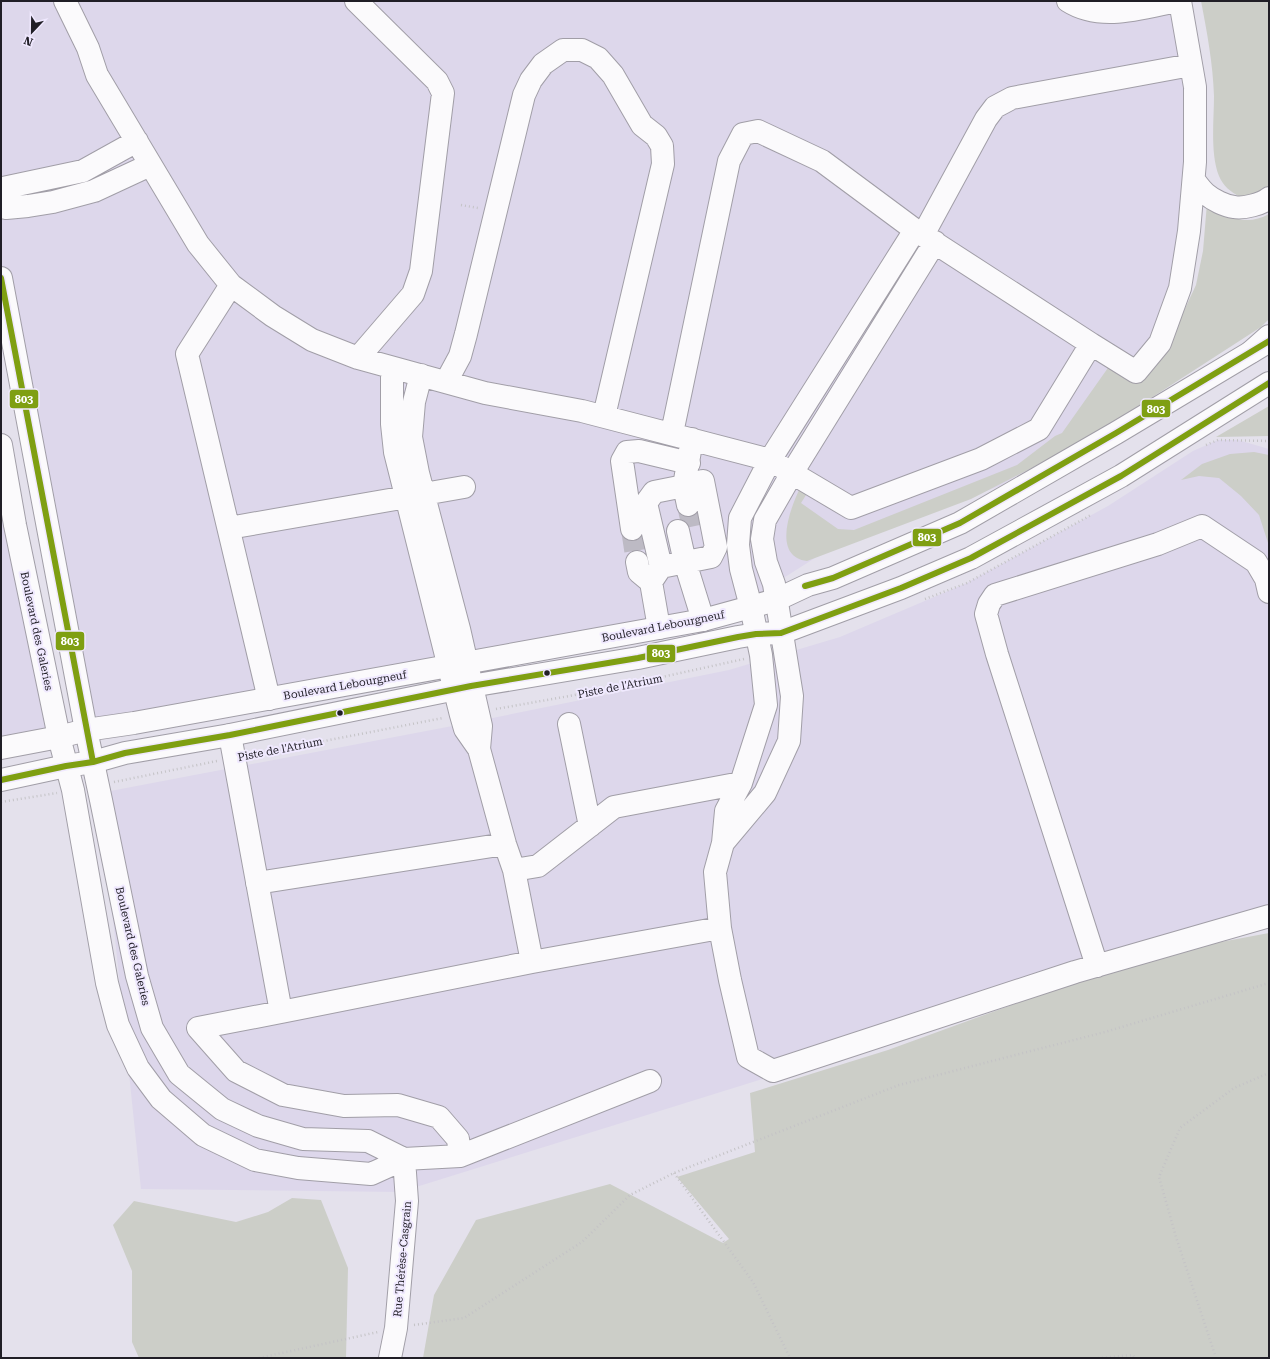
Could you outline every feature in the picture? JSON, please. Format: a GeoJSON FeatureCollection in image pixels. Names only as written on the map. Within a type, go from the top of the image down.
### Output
{"type":"FeatureCollection","features":[{"type":"Feature","properties":{"kind":"main road"},"geometry":{"type":"LineString","coordinates":[[356,1],[437,81],[443,93],[421,272],[413,294],[358,358]]}},
{"type":"Feature","properties":{"kind":"main road"},"geometry":{"type":"LineString","coordinates":[[1068,1],[1075,6],[1099,12],[1122,12],[1177,1]]}},
{"type":"Feature","properties":{"kind":"main road"},"geometry":{"type":"LineString","coordinates":[[679,497],[689,464],[682,436],[729,161],[743,134],[758,131],[822,161],[924,236],[1136,372],[1160,344],[1180,288],[1190,231],[1195,162],[1195,87],[1180,1]]}},
{"type":"Feature","properties":{"kind":"main road"},"geometry":{"type":"LineString","coordinates":[[68,2],[88,48],[97,75],[198,244],[231,285],[272,316],[312,340],[358,358],[485,392],[604,416],[770,460],[851,508],[981,459],[1039,429],[1091,344]]}},
{"type":"Feature","properties":{"kind":"main road"},"geometry":{"type":"LineString","coordinates":[[446,382],[460,356],[466,334],[524,95],[531,80],[543,64],[563,50],[582,50],[598,58],[613,75],[642,125],[656,136],[662,146],[663,164],[604,416]]}},
{"type":"Feature","properties":{"kind":"main road"},"geometry":{"type":"LineString","coordinates":[[723,844],[765,793],[788,741],[792,696],[774,584],[766,562],[762,539],[765,520],[924,236],[986,119],[996,107],[1012,98],[1191,65]]}},
{"type":"Feature","properties":{"kind":"main road"},"geometry":{"type":"LineString","coordinates":[[1,190],[3,188],[83,171],[137,141]]}},
{"type":"Feature","properties":{"kind":"main road"},"geometry":{"type":"LineString","coordinates":[[1,207],[28,206],[53,202],[94,191],[150,165]]}},
{"type":"Feature","properties":{"kind":"main road"},"geometry":{"type":"LineString","coordinates":[[1194,180],[1206,193],[1220,202],[1235,208],[1265,202],[1269,198]]}},
{"type":"Feature","properties":{"kind":"main road"},"geometry":{"type":"LineString","coordinates":[[924,236],[770,460],[740,518],[738,545],[740,561],[761,655],[766,705],[741,783],[726,811],[723,844],[715,872],[720,928],[730,980],[748,1057],[773,1071],[1098,966],[1269,916]]}},
{"type":"Feature","properties":{"kind":"main road","name":"Boulevard des Galeries"},"geometry":{"type":"LineString","coordinates":[[1,278],[86,730],[137,976],[152,1028],[179,1074],[222,1109],[258,1126],[303,1139],[368,1141],[404,1159]]}},
{"type":"Feature","properties":{"kind":"main road"},"geometry":{"type":"LineString","coordinates":[[231,285],[187,354],[269,699]]}},
{"type":"Feature","properties":{"kind":"main road","name":"Boulevard Lebourgneuf"},"geometry":{"type":"LineString","coordinates":[[1,748],[59,737],[86,730],[134,724],[703,620],[776,600],[808,585],[833,578],[960,523],[1116,433],[1260,347],[1269,336]]}},
{"type":"Feature","properties":{"kind":"main road"},"geometry":{"type":"LineString","coordinates":[[393,368],[392,424],[395,452],[415,496],[459,629],[457,665],[463,688],[465,729],[479,749],[505,844],[514,870],[532,962]]}},
{"type":"Feature","properties":{"kind":"main road"},"geometry":{"type":"LineString","coordinates":[[415,496],[411,437],[414,402],[421,375]]}},
{"type":"Feature","properties":{"kind":"main road"},"geometry":{"type":"LineString","coordinates":[[1,780],[66,766],[93,762],[125,753],[230,735],[463,688],[638,658],[756,634],[781,633],[901,588],[971,558],[1121,476],[1269,383]]}},
{"type":"Feature","properties":{"kind":"main road","name":"Boulevard des Galeries"},"geometry":{"type":"LineString","coordinates":[[1,445],[15,525],[59,737],[73,790],[107,982],[118,1025],[138,1068],[161,1099],[203,1135],[255,1160],[298,1168],[371,1174],[404,1159]]}},
{"type":"Feature","properties":{"kind":"main road"},"geometry":{"type":"LineString","coordinates":[[659,628],[656,575],[637,500],[622,461],[627,452],[639,451],[689,464]]}},
{"type":"Feature","properties":{"kind":"main road"},"geometry":{"type":"LineString","coordinates":[[637,500],[654,492],[679,497],[703,481],[716,547],[711,557],[692,561],[656,575],[639,572],[637,562]]}},
{"type":"Feature","properties":{"kind":"main road"},"geometry":{"type":"LineString","coordinates":[[229,528],[464,487]]}},
{"type":"Feature","properties":{"kind":"main road"},"geometry":{"type":"LineString","coordinates":[[632,529],[637,500]]}},
{"type":"Feature","properties":{"kind":"main road"},"geometry":{"type":"LineString","coordinates":[[1098,966],[996,654],[986,614],[989,604],[995,594],[1158,544],[1202,526],[1256,562],[1266,579],[1269,592]]}},
{"type":"Feature","properties":{"kind":"main road"},"geometry":{"type":"LineString","coordinates":[[686,529],[703,620]]}},
{"type":"Feature","properties":{"kind":"main road"},"geometry":{"type":"LineString","coordinates":[[569,724],[590,826]]}},
{"type":"Feature","properties":{"kind":"main road"},"geometry":{"type":"LineString","coordinates":[[230,735],[281,1012]]}},
{"type":"Feature","properties":{"kind":"main road"},"geometry":{"type":"LineString","coordinates":[[514,870],[538,866],[614,807],[741,783]]}},
{"type":"Feature","properties":{"kind":"main road"},"geometry":{"type":"LineString","coordinates":[[257,883],[505,844]]}},
{"type":"Feature","properties":{"kind":"main road"},"geometry":{"type":"LineString","coordinates":[[460,1156],[458,1139],[439,1117],[398,1105],[344,1106],[283,1095],[236,1072],[198,1028],[532,962],[720,928]]}},
{"type":"Feature","properties":{"kind":"main road"},"geometry":{"type":"LineString","coordinates":[[404,1159],[460,1156],[650,1081]]}},
{"type":"Feature","properties":{"kind":"main road","name":"Rue Thérèse-Casgrain"},"geometry":{"type":"LineString","coordinates":[[390,1358],[396,1328],[407,1201],[404,1159]]}},
{"type":"Feature","properties":{"kind":"path","name":"Piste de l'Atrium"},"geometry":{"type":"LineString","coordinates":[[490,710],[603,690],[749,658]]}},
{"type":"Feature","properties":{"kind":"path","name":"Piste de l'Atrium"},"geometry":{"type":"LineString","coordinates":[[117,781],[442,718]]}},
{"type":"Feature","properties":{"kind":"path"},"geometry":{"type":"LineString","coordinates":[[1,802],[62,792]]}},
{"type":"Feature","properties":{"kind":"path"},"geometry":{"type":"LineString","coordinates":[[259,1358],[325,1342],[396,1328],[464,1318],[582,1242],[630,1195],[674,1173],[899,1085],[1105,1032],[1269,983]]}},
{"type":"Feature","properties":{"kind":"path"},"geometry":{"type":"LineString","coordinates":[[1216,1358],[1176,1237],[1159,1177],[1180,1128],[1234,1088],[1269,1073]]}},
{"type":"Feature","properties":{"kind":"path"},"geometry":{"type":"LineString","coordinates":[[674,1173],[753,1282],[790,1358]]}},
{"type":"Feature","properties":{"kind":"path"},"geometry":{"type":"LineString","coordinates":[[1098,1358],[1133,1355],[1136,1358]]}},
{"type":"Feature","properties":{"kind":"shaded area"},"geometry":{"type":"Polygon","coordinates":[[[1,1],[1180,1],[1195,162],[1160,343],[1052,455],[1000,486],[846,541],[815,558],[774,584],[776,600],[86,730],[1,278],[1,1]]]}},
{"type":"Feature","properties":{"kind":"shaded area"},"geometry":{"type":"Polygon","coordinates":[[[1201,1],[1269,1],[1269,187],[1265,192],[1240,197],[1233,193],[1223,183],[1219,176],[1213,147],[1214,96],[1212,72],[1201,1]]]}},
{"type":"Feature","properties":{"kind":"shaded area"},"geometry":{"type":"Polygon","coordinates":[[[1207,203],[1236,219],[1252,220],[1269,214],[1269,319],[1261,327],[1083,442],[971,499],[807,561],[796,557],[789,550],[787,530],[789,518],[800,488],[808,492],[801,503],[838,529],[854,530],[1017,465],[1055,436],[1062,433],[1110,365],[1136,379],[1174,332],[1196,285],[1203,251],[1207,203]]]}},
{"type":"Feature","properties":{"kind":"shaded area"},"geometry":{"type":"Polygon","coordinates":[[[1269,406],[1269,436],[1216,437],[1269,406]]]}},
{"type":"Feature","properties":{"kind":"shaded area"},"geometry":{"type":"Polygon","coordinates":[[[1,432],[59,737],[1,748],[1,432]]]}},
{"type":"Feature","properties":{"kind":"shaded area"},"geometry":{"type":"Polygon","coordinates":[[[1218,440],[1238,440],[1269,449],[1269,919],[400,1192],[141,1189],[100,793],[463,724],[729,670],[840,637],[967,583],[1108,506],[1193,451],[1218,440]]]}},
{"type":"Feature","properties":{"kind":"shaded area"},"geometry":{"type":"Polygon","coordinates":[[[1254,452],[1269,455],[1269,546],[1259,515],[1241,496],[1219,478],[1199,476],[1181,480],[1202,464],[1230,454],[1254,452]]]}},
{"type":"Feature","properties":{"kind":"shaded area"},"geometry":{"type":"Polygon","coordinates":[[[1269,933],[1269,1358],[423,1358],[434,1295],[476,1220],[610,1184],[723,1243],[729,1239],[677,1177],[755,1152],[750,1093],[888,1050],[1039,995],[1194,947],[1269,933]]]}},
{"type":"Feature","properties":{"kind":"shaded area"},"geometry":{"type":"Polygon","coordinates":[[[292,1198],[321,1200],[348,1268],[346,1358],[139,1358],[132,1342],[132,1271],[113,1225],[134,1201],[236,1222],[268,1212],[292,1198]]]}},
{"type":"Feature","properties":{"kind":"tunnel"},"geometry":{"type":"LineString","coordinates":[[688,505],[693,528]]}},
{"type":"Feature","properties":{"kind":"tunnel"},"geometry":{"type":"LineString","coordinates":[[632,529],[637,562]]}},
{"type":"Feature","properties":{"kind":"transit line","name":"803"},"geometry":{"type":"LineString","coordinates":[[1,278],[93,762]]}},
{"type":"Feature","properties":{"kind":"transit line","name":"803"},"geometry":{"type":"LineString","coordinates":[[805,586],[833,578],[960,523],[1116,433],[1269,341]]}},
{"type":"Feature","properties":{"kind":"transit line","name":"803"},"geometry":{"type":"LineString","coordinates":[[1,780],[66,766],[93,762],[125,753],[230,735],[471,686],[638,658],[738,637],[756,634],[781,633],[901,588],[971,558],[1121,476],[1269,383]]}}]}
